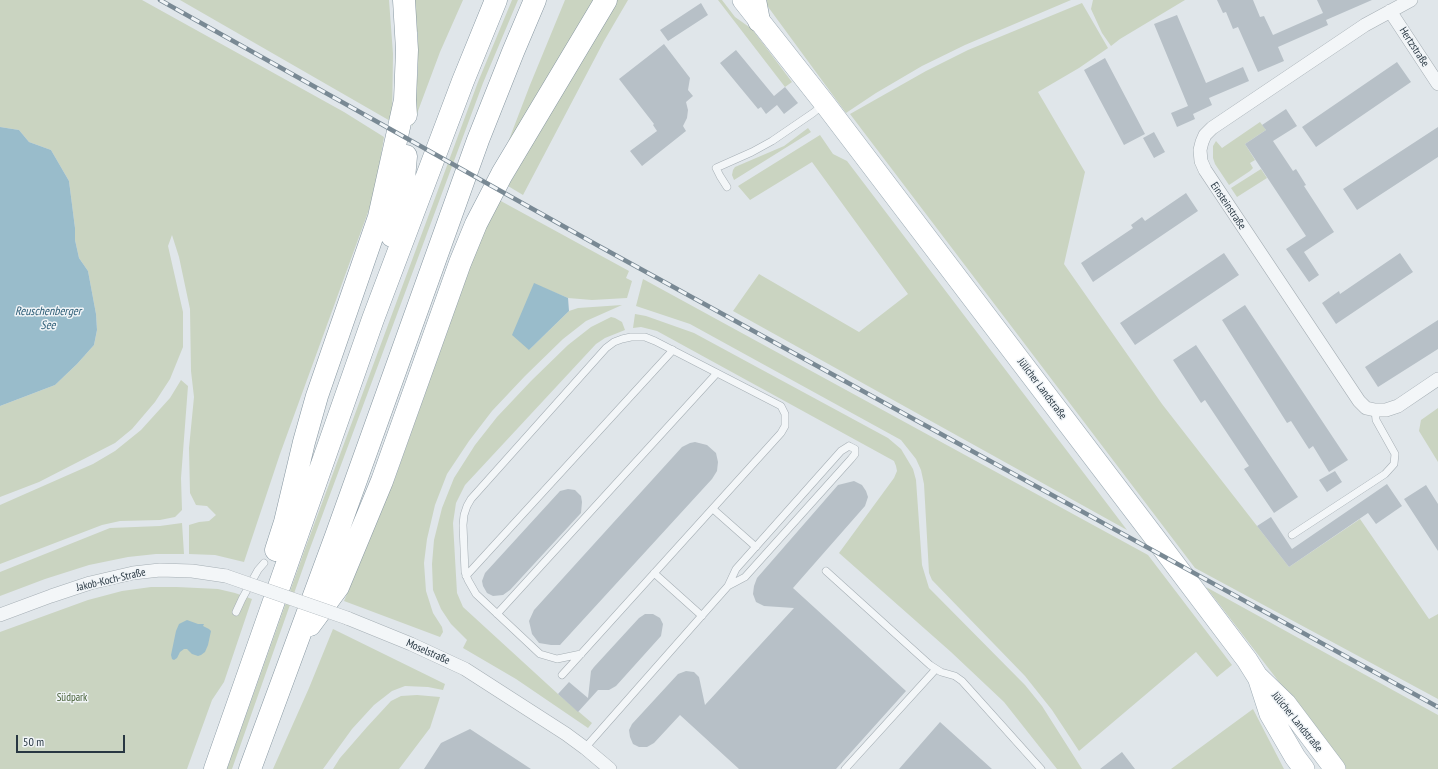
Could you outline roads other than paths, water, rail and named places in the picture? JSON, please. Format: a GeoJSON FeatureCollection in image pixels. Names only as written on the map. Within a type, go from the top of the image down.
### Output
{"type":"FeatureCollection","features":[{"type":"Feature","properties":{"kind":"highway"},"geometry":{"type":"LineString","coordinates":[[373,319],[404,179],[407,135],[405,100],[407,50],[404,0]]}},
{"type":"Feature","properties":{"kind":"highway"},"geometry":{"type":"LineString","coordinates":[[215,769],[373,319],[460,88],[496,0]]}},
{"type":"Feature","properties":{"kind":"highway"},"geometry":{"type":"LineString","coordinates":[[250,769],[336,536],[478,140],[535,0]]}},
{"type":"Feature","properties":{"kind":"highway"},"geometry":{"type":"LineString","coordinates":[[387,394],[417,346],[467,208],[531,42],[551,0]]}},
{"type":"Feature","properties":{"kind":"highway"},"geometry":{"type":"LineString","coordinates":[[295,645],[338,587],[382,481],[460,262],[476,224],[502,174],[606,0]]}},
{"type":"Feature","properties":{"kind":"highway"},"geometry":{"type":"LineString","coordinates":[[755,0],[760,21]]}},
{"type":"Feature","properties":{"kind":"highway"},"geometry":{"type":"LineString","coordinates":[[211,769],[210,739],[283,529],[316,396],[379,216],[405,100]]}},
{"type":"Feature","properties":{"kind":"main road","name":"Jülicher Landstraße"},"geometry":{"type":"LineString","coordinates":[[743,0],[825,104],[1156,538],[1247,660],[1257,676],[1270,714],[1295,757],[1304,769]]}},
{"type":"Feature","properties":{"kind":"main road","name":"Jülicher Landstraße"},"geometry":{"type":"LineString","coordinates":[[1257,676],[1286,704],[1335,769]]}},
{"type":"Feature","properties":{"kind":"street","name":"Einsteinstraße"},"geometry":{"type":"LineString","coordinates":[[1375,410],[1366,408],[1359,401],[1325,353],[1205,170],[1201,161],[1200,150],[1205,135],[1212,128],[1365,25],[1411,0]]}},
{"type":"Feature","properties":{"kind":"street","name":"Hertzstraße"},"geometry":{"type":"LineString","coordinates":[[1390,11],[1438,84]]}},
{"type":"Feature","properties":{"kind":"street"},"geometry":{"type":"LineString","coordinates":[[1375,410],[1386,410],[1398,406],[1438,379]]}},
{"type":"Feature","properties":{"kind":"street","name":"Jakob-Koch-Straße"},"geometry":{"type":"LineString","coordinates":[[0,615],[90,583],[133,573],[160,570],[192,571],[226,576]]}},
{"type":"Feature","properties":{"kind":"street","name":"Moselstraße"},"geometry":{"type":"LineString","coordinates":[[226,576],[347,618],[411,644],[465,669],[536,714],[585,748],[610,769]]}},
{"type":"Feature","properties":{"kind":"lane"},"geometry":{"type":"LineString","coordinates":[[727,187],[716,168],[752,152],[772,141],[813,114],[825,104]]}},
{"type":"Feature","properties":{"kind":"lane"},"geometry":{"type":"LineString","coordinates":[[562,675],[713,509],[784,428],[785,416],[784,410],[781,406],[655,341],[640,337],[622,339],[614,342],[606,348],[467,506],[463,525],[464,567],[466,576],[476,594],[540,654],[557,659],[581,654]]}},
{"type":"Feature","properties":{"kind":"lane"},"geometry":{"type":"LineString","coordinates":[[466,576],[673,350]]}},
{"type":"Feature","properties":{"kind":"lane"},"geometry":{"type":"LineString","coordinates":[[497,614],[717,373]]}},
{"type":"Feature","properties":{"kind":"lane"},"geometry":{"type":"LineString","coordinates":[[1292,535],[1385,474],[1394,464],[1394,454],[1376,420],[1375,410]]}},
{"type":"Feature","properties":{"kind":"lane"},"geometry":{"type":"LineString","coordinates":[[585,748],[728,586],[736,569],[841,451],[849,446],[853,448],[855,450],[851,459],[745,577],[728,586]]}},
{"type":"Feature","properties":{"kind":"lane"},"geometry":{"type":"LineString","coordinates":[[713,509],[756,547]]}},
{"type":"Feature","properties":{"kind":"lane"},"geometry":{"type":"LineString","coordinates":[[236,612],[255,576],[264,563]]}},
{"type":"Feature","properties":{"kind":"lane"},"geometry":{"type":"LineString","coordinates":[[826,571],[936,669],[946,674],[955,676],[962,681],[1041,769]]}},
{"type":"Feature","properties":{"kind":"lane"},"geometry":{"type":"LineString","coordinates":[[654,573],[702,616]]}},
{"type":"Feature","properties":{"kind":"lane"},"geometry":{"type":"LineString","coordinates":[[845,769],[936,669]]}},
{"type":"Feature","properties":{"kind":"water","name":"Reuschenberger See"},"geometry":{"type":"Polygon","coordinates":[[[0,127],[19,130],[29,142],[51,150],[69,181],[75,228],[75,240],[79,258],[88,271],[96,314],[97,330],[94,345],[55,385],[0,406],[0,127]]]}},
{"type":"Feature","properties":{"kind":"water"},"geometry":{"type":"Polygon","coordinates":[[[534,283],[568,298],[569,311],[529,350],[512,335],[534,283]]]}},
{"type":"Feature","properties":{"kind":"water"},"geometry":{"type":"Polygon","coordinates":[[[187,620],[198,624],[204,624],[203,626],[211,631],[208,645],[205,652],[201,655],[198,656],[192,654],[187,649],[184,649],[174,660],[172,659],[171,655],[176,631],[179,624],[187,620]]]}},
{"type":"Feature","properties":{"kind":"railway"},"geometry":{"type":"LineString","coordinates":[[160,0],[597,245],[1438,707]]}},
{"type":"Feature","properties":{"kind":"park label","name":"Südpark"},"geometry":{"type":"Point","coordinates":[72,698]}}]}
